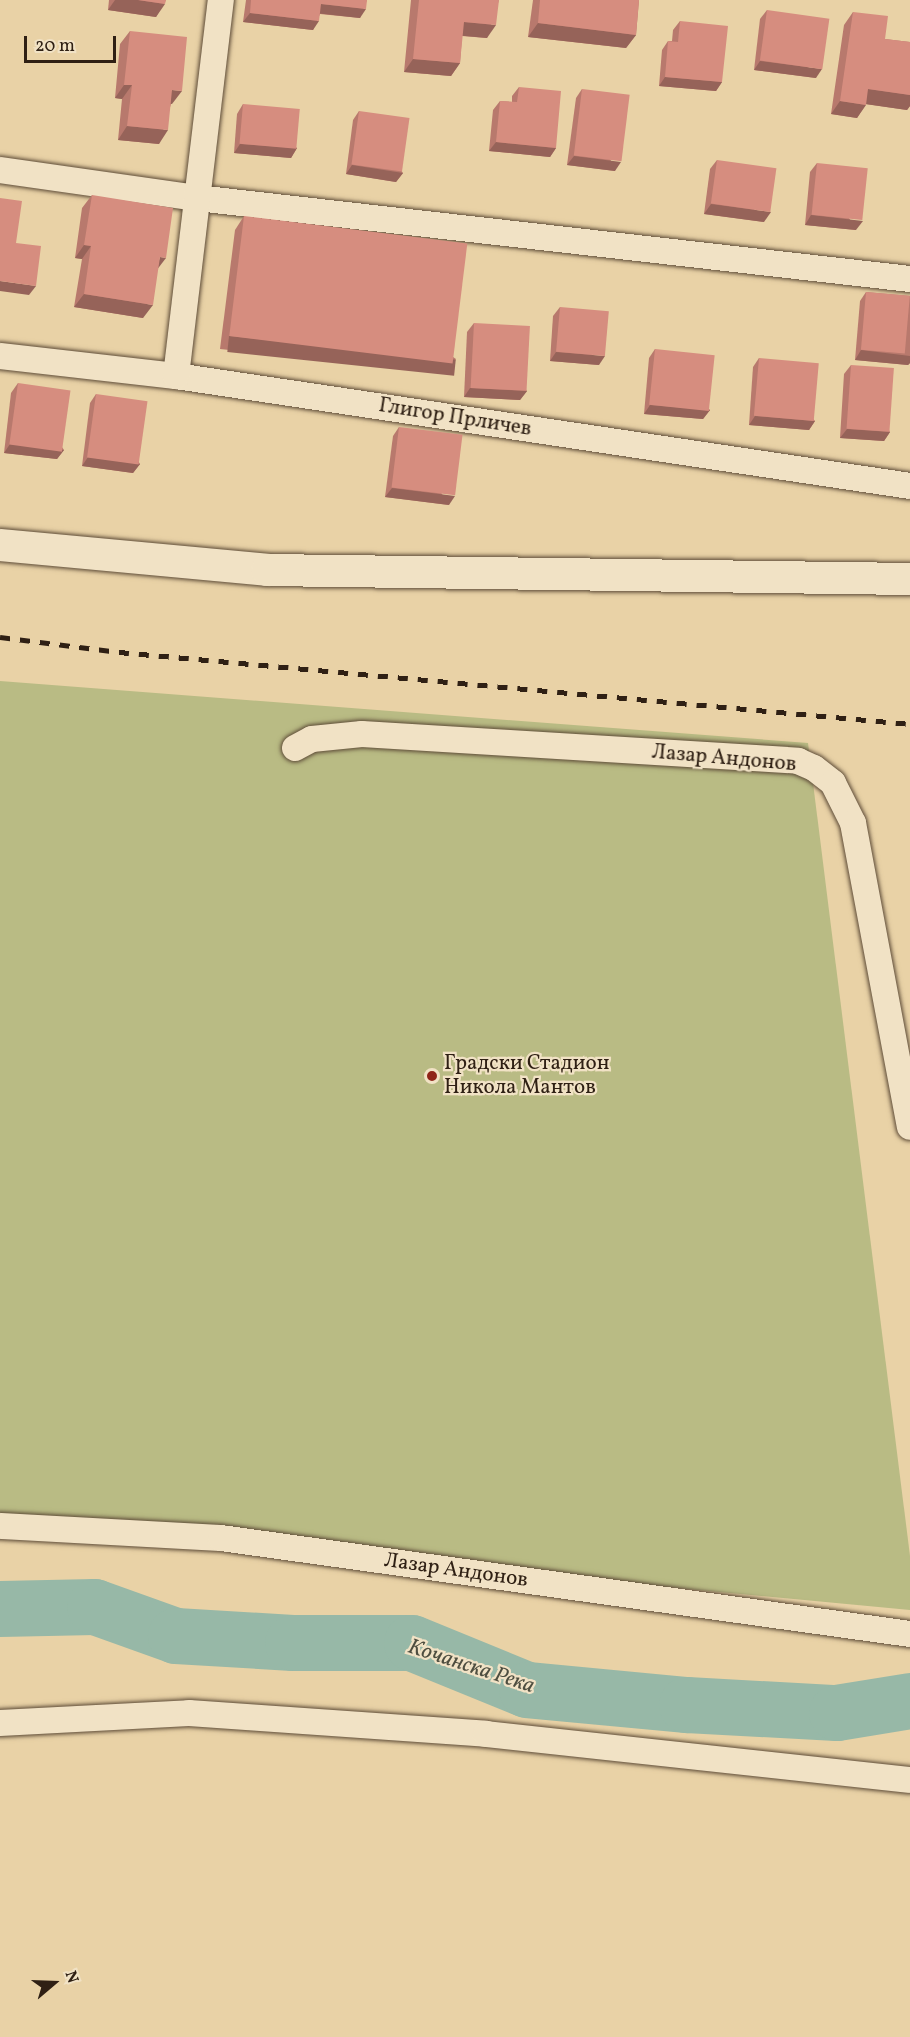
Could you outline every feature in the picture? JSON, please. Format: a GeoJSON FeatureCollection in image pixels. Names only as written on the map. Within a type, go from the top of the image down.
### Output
{"type":"FeatureCollection","features":[{"type":"Feature","properties":{"kind":"street"},"geometry":{"type":"LineString","coordinates":[[176,376],[221,0]]}},
{"type":"Feature","properties":{"kind":"street"},"geometry":{"type":"LineString","coordinates":[[0,170],[197,198],[910,279]]}},
{"type":"Feature","properties":{"kind":"street","name":"Глигор Прличев"},"geometry":{"type":"LineString","coordinates":[[0,356],[176,376],[910,486]]}},
{"type":"Feature","properties":{"kind":"street"},"geometry":{"type":"LineString","coordinates":[[0,545],[267,570],[910,579]]}},
{"type":"Feature","properties":{"kind":"street","name":"Лазар Андонов"},"geometry":{"type":"LineString","coordinates":[[295,748],[312,738],[385,735],[798,761],[814,768],[833,783],[853,824],[910,1126]]}},
{"type":"Feature","properties":{"kind":"street","name":"Лазар Андонов"},"geometry":{"type":"LineString","coordinates":[[0,1526],[221,1538],[910,1634]]}},
{"type":"Feature","properties":{"kind":"street"},"geometry":{"type":"LineString","coordinates":[[0,1723],[189,1713],[486,1734],[910,1780]]}},
{"type":"Feature","properties":{"kind":"green space"},"geometry":{"type":"Polygon","coordinates":[[[0,681],[808,743],[910,1556],[910,1610],[0,1524],[0,681]]]}},
{"type":"Feature","properties":{"kind":"building"},"geometry":{"type":"Polygon","coordinates":[[[138,0],[166,0],[165,4],[138,0]]]}},
{"type":"Feature","properties":{"kind":"building"},"geometry":{"type":"Polygon","coordinates":[[[251,0],[367,0],[366,9],[321,4],[319,21],[250,13],[251,0]]]}},
{"type":"Feature","properties":{"kind":"building"},"geometry":{"type":"Polygon","coordinates":[[[419,0],[499,0],[496,25],[464,22],[460,63],[413,59],[419,0]]]}},
{"type":"Feature","properties":{"kind":"building"},"geometry":{"type":"Polygon","coordinates":[[[540,0],[639,0],[636,35],[538,23],[540,0]]]}},
{"type":"Feature","properties":{"kind":"building"},"geometry":{"type":"Polygon","coordinates":[[[767,10],[829,19],[822,69],[760,61],[767,10]]]}},
{"type":"Feature","properties":{"kind":"building"},"geometry":{"type":"Polygon","coordinates":[[[853,12],[888,16],[885,39],[910,42],[910,95],[868,89],[866,105],[840,101],[853,12]]]}},
{"type":"Feature","properties":{"kind":"building"},"geometry":{"type":"Polygon","coordinates":[[[680,21],[728,26],[722,82],[665,77],[668,41],[678,42],[680,21]]]}},
{"type":"Feature","properties":{"kind":"building"},"geometry":{"type":"Polygon","coordinates":[[[130,31],[187,37],[182,91],[172,90],[168,130],[127,126],[132,85],[124,85],[130,31]]]}},
{"type":"Feature","properties":{"kind":"building"},"geometry":{"type":"Polygon","coordinates":[[[519,87],[561,91],[556,148],[496,142],[500,101],[517,102],[519,87]]]}},
{"type":"Feature","properties":{"kind":"building"},"geometry":{"type":"Polygon","coordinates":[[[582,89],[630,95],[621,161],[574,156],[582,89]]]}},
{"type":"Feature","properties":{"kind":"building"},"geometry":{"type":"Polygon","coordinates":[[[243,104],[300,109],[296,149],[240,144],[243,104]]]}},
{"type":"Feature","properties":{"kind":"building"},"geometry":{"type":"Polygon","coordinates":[[[359,111],[410,118],[402,172],[351,164],[359,111]]]}},
{"type":"Feature","properties":{"kind":"building"},"geometry":{"type":"Polygon","coordinates":[[[717,160],[776,168],[770,212],[711,204],[717,160]]]}},
{"type":"Feature","properties":{"kind":"building"},"geometry":{"type":"Polygon","coordinates":[[[817,163],[868,168],[862,220],[812,215],[817,163]]]}},
{"type":"Feature","properties":{"kind":"building"},"geometry":{"type":"Polygon","coordinates":[[[92,195],[173,208],[166,258],[160,257],[153,305],[84,294],[91,246],[84,245],[92,195]]]}},
{"type":"Feature","properties":{"kind":"building"},"geometry":{"type":"Polygon","coordinates":[[[0,198],[22,201],[16,243],[41,246],[36,286],[0,281],[0,198]]]}},
{"type":"Feature","properties":{"kind":"building"},"geometry":{"type":"Polygon","coordinates":[[[244,216],[467,243],[453,364],[229,336],[244,216]]]}},
{"type":"Feature","properties":{"kind":"building"},"geometry":{"type":"Polygon","coordinates":[[[866,292],[910,296],[905,354],[861,350],[866,292]]]}},
{"type":"Feature","properties":{"kind":"building"},"geometry":{"type":"Polygon","coordinates":[[[560,307],[609,311],[605,356],[556,352],[560,307]]]}},
{"type":"Feature","properties":{"kind":"building"},"geometry":{"type":"Polygon","coordinates":[[[474,323],[530,326],[527,391],[471,388],[474,323]]]}},
{"type":"Feature","properties":{"kind":"building"},"geometry":{"type":"Polygon","coordinates":[[[655,349],[715,355],[709,411],[649,405],[655,349]]]}},
{"type":"Feature","properties":{"kind":"building"},"geometry":{"type":"Polygon","coordinates":[[[759,358],[819,363],[814,421],[754,416],[759,358]]]}},
{"type":"Feature","properties":{"kind":"building"},"geometry":{"type":"Polygon","coordinates":[[[851,365],[894,368],[889,432],[847,429],[851,365]]]}},
{"type":"Feature","properties":{"kind":"building"},"geometry":{"type":"Polygon","coordinates":[[[18,383],[70,390],[62,452],[9,444],[18,383]]]}},
{"type":"Feature","properties":{"kind":"building"},"geometry":{"type":"Polygon","coordinates":[[[96,394],[147,401],[139,465],[87,457],[96,394]]]}},
{"type":"Feature","properties":{"kind":"building"},"geometry":{"type":"Polygon","coordinates":[[[399,427],[463,435],[455,495],[392,488],[399,427]]]}},
{"type":"Feature","properties":{"kind":"waterway","name":"Кочанска Река"},"geometry":{"type":"LineString","coordinates":[[0,1609],[95,1607],[176,1636],[293,1643],[412,1643],[527,1690],[687,1705],[837,1713],[910,1701]]}},
{"type":"Feature","properties":{"kind":"railway"},"geometry":{"type":"LineString","coordinates":[[0,637],[119,652],[910,724]]}},
{"type":"Feature","properties":{"kind":"place","name":"Градски Стадион Никола Мантов"},"geometry":{"type":"Point","coordinates":[432,1076]}}]}
